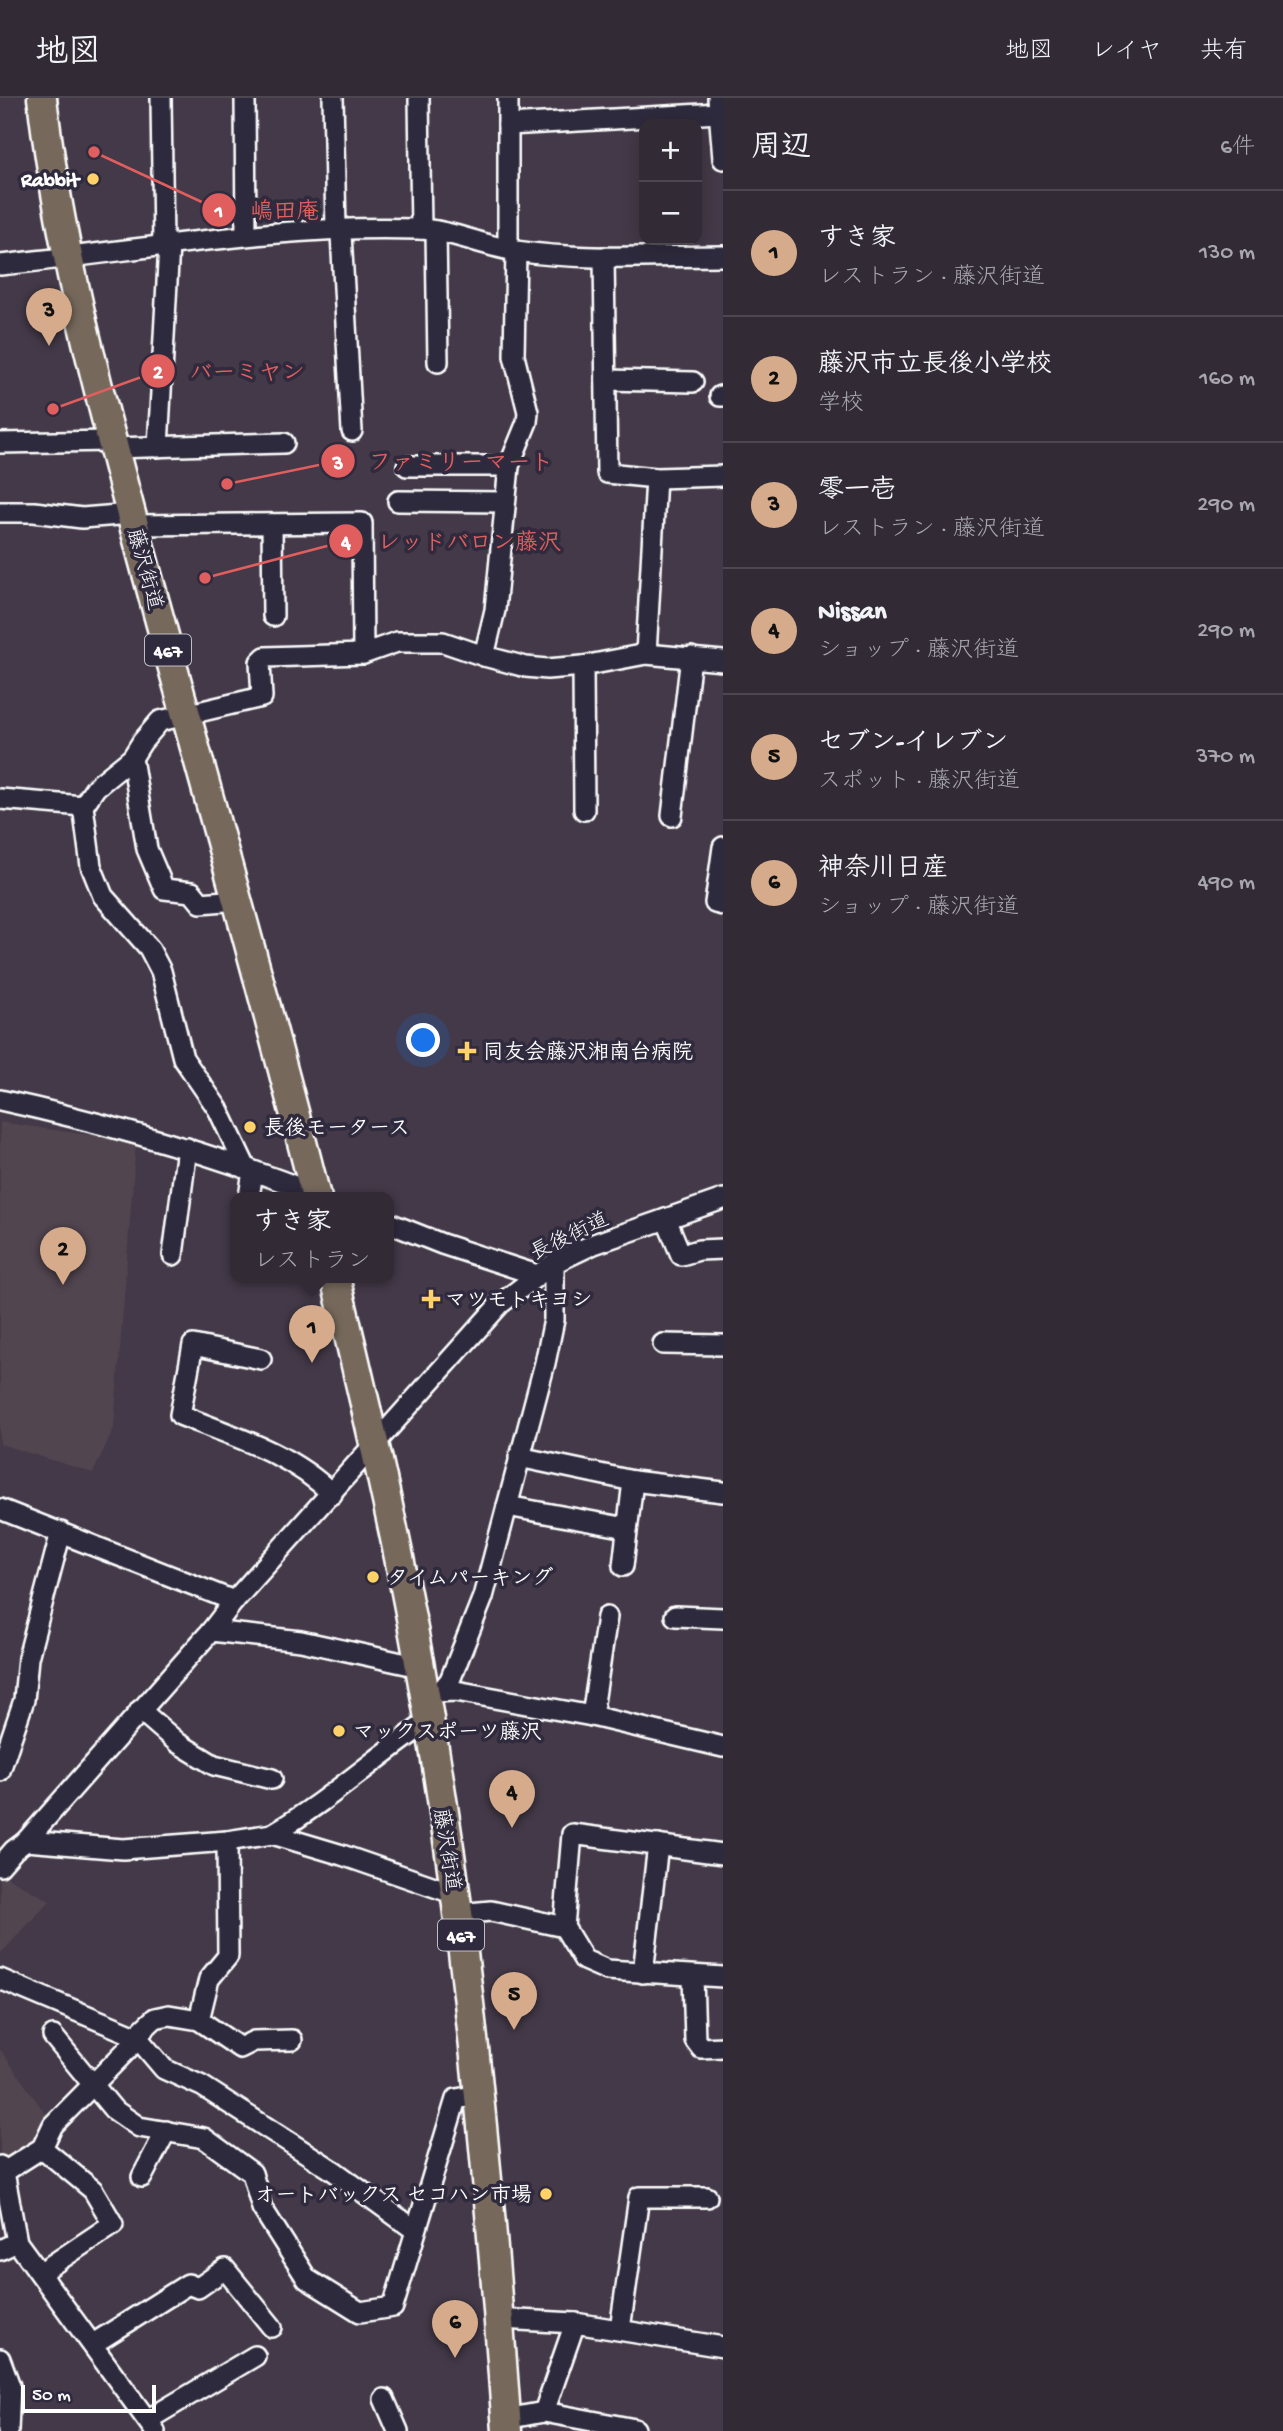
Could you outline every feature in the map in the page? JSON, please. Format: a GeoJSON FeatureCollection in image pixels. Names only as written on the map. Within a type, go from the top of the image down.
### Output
{"type":"FeatureCollection","features":[{"type":"Feature","properties":{"kind":"highway","name":"藤沢街道"},"geometry":{"type":"LineString","coordinates":[[42,98],[49,156],[68,258],[112,444],[317,1192]]}},
{"type":"Feature","properties":{"kind":"highway","name":"藤沢街道"},"geometry":{"type":"LineString","coordinates":[[336,1283],[375,1444],[429,1693],[479,2095],[506,2425]]}},
{"type":"Feature","properties":{"kind":"street"},"geometry":{"type":"LineString","coordinates":[[158,447],[166,245],[161,98]]}},
{"type":"Feature","properties":{"kind":"street"},"geometry":{"type":"LineString","coordinates":[[245,98],[246,234]]}},
{"type":"Feature","properties":{"kind":"street"},"geometry":{"type":"LineString","coordinates":[[333,98],[337,228],[341,234],[352,432]]}},
{"type":"Feature","properties":{"kind":"street"},"geometry":{"type":"LineString","coordinates":[[419,98],[438,362]]}},
{"type":"Feature","properties":{"kind":"street"},"geometry":{"type":"LineString","coordinates":[[484,656],[495,610],[509,466],[527,422],[528,412],[514,356],[508,98]]}},
{"type":"Feature","properties":{"kind":"street"},"geometry":{"type":"LineString","coordinates":[[508,125],[718,105],[723,159]]}},
{"type":"Feature","properties":{"kind":"street"},"geometry":{"type":"LineString","coordinates":[[0,265],[246,234],[337,228],[428,230],[512,250],[604,257],[723,256]]}},
{"type":"Feature","properties":{"kind":"street"},"geometry":{"type":"LineString","coordinates":[[604,257],[607,472],[656,478],[723,476]]}},
{"type":"Feature","properties":{"kind":"street"},"geometry":{"type":"LineString","coordinates":[[606,380],[693,382]]}},
{"type":"Feature","properties":{"kind":"street"},"geometry":{"type":"LineString","coordinates":[[0,443],[158,447],[284,443]]}},
{"type":"Feature","properties":{"kind":"street"},"geometry":{"type":"LineString","coordinates":[[407,466],[509,466]]}},
{"type":"Feature","properties":{"kind":"street"},"geometry":{"type":"LineString","coordinates":[[646,654],[656,478]]}},
{"type":"Feature","properties":{"kind":"street"},"geometry":{"type":"LineString","coordinates":[[398,501],[505,502]]}},
{"type":"Feature","properties":{"kind":"street"},"geometry":{"type":"LineString","coordinates":[[0,512],[272,524],[362,523],[363,654]]}},
{"type":"Feature","properties":{"kind":"street"},"geometry":{"type":"LineString","coordinates":[[272,524],[272,616]]}},
{"type":"Feature","properties":{"kind":"street"},"geometry":{"type":"LineString","coordinates":[[249,1192],[249,1169],[218,1110],[183,1058],[161,971],[149,948],[103,896],[91,866],[83,806],[96,787],[132,758],[142,741],[160,721],[262,697],[260,662],[265,657],[363,654],[397,642],[443,642],[526,667],[547,669],[583,666],[646,654],[723,661]]}},
{"type":"Feature","properties":{"kind":"street"},"geometry":{"type":"LineString","coordinates":[[672,816],[691,657]]}},
{"type":"Feature","properties":{"kind":"street"},"geometry":{"type":"LineString","coordinates":[[583,666],[584,810]]}},
{"type":"Feature","properties":{"kind":"street"},"geometry":{"type":"LineString","coordinates":[[132,758],[147,849],[164,889],[192,892],[201,903],[236,900]]}},
{"type":"Feature","properties":{"kind":"street"},"geometry":{"type":"LineString","coordinates":[[0,799],[83,806]]}},
{"type":"Feature","properties":{"kind":"street"},"geometry":{"type":"LineString","coordinates":[[723,847],[715,903],[723,905]]}},
{"type":"Feature","properties":{"kind":"street"},"geometry":{"type":"LineString","coordinates":[[0,1100],[187,1148],[294,1184],[310,1192]]}},
{"type":"Feature","properties":{"kind":"street"},"geometry":{"type":"LineString","coordinates":[[173,1255],[187,1148]]}},
{"type":"Feature","properties":{"kind":"street","name":"長後街道"},"geometry":{"type":"LineString","coordinates":[[0,1866],[13,1845],[140,1710],[500,1304],[554,1263],[594,1244],[723,1199]]}},
{"type":"Feature","properties":{"kind":"street"},"geometry":{"type":"LineString","coordinates":[[666,1219],[681,1255],[699,1250],[723,1249]]}},
{"type":"Feature","properties":{"kind":"street"},"geometry":{"type":"LineString","coordinates":[[394,1225],[442,1244],[537,1275]]}},
{"type":"Feature","properties":{"kind":"street"},"geometry":{"type":"LineString","coordinates":[[13,1845],[123,1849],[227,1841],[272,1834],[310,1811],[380,1755],[429,1693],[450,1680],[483,1597],[545,1363],[554,1320],[554,1263]]}},
{"type":"Feature","properties":{"kind":"street"},"geometry":{"type":"LineString","coordinates":[[663,1344],[723,1345]]}},
{"type":"Feature","properties":{"kind":"street"},"geometry":{"type":"LineString","coordinates":[[261,1359],[193,1345],[180,1415],[267,1449],[315,1478],[332,1494]]}},
{"type":"Feature","properties":{"kind":"street"},"geometry":{"type":"LineString","coordinates":[[519,1457],[633,1481],[723,1492]]}},
{"type":"Feature","properties":{"kind":"street"},"geometry":{"type":"LineString","coordinates":[[623,1566],[633,1481]]}},
{"type":"Feature","properties":{"kind":"street"},"geometry":{"type":"LineString","coordinates":[[507,1506],[627,1528]]}},
{"type":"Feature","properties":{"kind":"street"},"geometry":{"type":"LineString","coordinates":[[0,1509],[234,1601]]}},
{"type":"Feature","properties":{"kind":"street"},"geometry":{"type":"LineString","coordinates":[[0,1771],[24,1700],[28,1658],[61,1532]]}},
{"type":"Feature","properties":{"kind":"street"},"geometry":{"type":"LineString","coordinates":[[675,1616],[723,1618]]}},
{"type":"Feature","properties":{"kind":"street"},"geometry":{"type":"LineString","coordinates":[[593,1716],[607,1617]]}},
{"type":"Feature","properties":{"kind":"street"},"geometry":{"type":"LineString","coordinates":[[211,1631],[301,1641],[429,1693],[456,1691],[593,1716],[723,1747]]}},
{"type":"Feature","properties":{"kind":"street"},"geometry":{"type":"LineString","coordinates":[[140,1710],[178,1743],[214,1765],[272,1779]]}},
{"type":"Feature","properties":{"kind":"street"},"geometry":{"type":"LineString","coordinates":[[272,1834],[340,1854],[457,1904],[564,1927]]}},
{"type":"Feature","properties":{"kind":"street"},"geometry":{"type":"LineString","coordinates":[[723,1854],[572,1834],[564,1927],[584,1960],[607,1970],[723,1977]]}},
{"type":"Feature","properties":{"kind":"street"},"geometry":{"type":"LineString","coordinates":[[199,2020],[209,1979],[228,1956],[227,1841]]}},
{"type":"Feature","properties":{"kind":"street"},"geometry":{"type":"LineString","coordinates":[[643,1973],[658,1845]]}},
{"type":"Feature","properties":{"kind":"street"},"geometry":{"type":"LineString","coordinates":[[693,1976],[695,2040],[701,2048],[723,2047]]}},
{"type":"Feature","properties":{"kind":"street"},"geometry":{"type":"LineString","coordinates":[[0,1979],[136,2036],[164,2069],[213,2093],[334,2171],[415,2230]]}},
{"type":"Feature","properties":{"kind":"street"},"geometry":{"type":"LineString","coordinates":[[255,2356],[152,2425],[40,2273],[9,2246],[2,2169],[42,2148],[53,2125],[155,2018],[169,2015],[199,2020],[240,2048],[254,2041],[292,2040]]}},
{"type":"Feature","properties":{"kind":"street"},"geometry":{"type":"LineString","coordinates":[[53,2036],[113,2109],[139,2127],[204,2138],[252,2174],[262,2208],[307,2279],[360,2312],[393,2307],[456,2099],[479,2095]]}},
{"type":"Feature","properties":{"kind":"street"},"geometry":{"type":"LineString","coordinates":[[142,2177],[166,2131]]}},
{"type":"Feature","properties":{"kind":"street"},"geometry":{"type":"LineString","coordinates":[[40,2273],[113,2224],[93,2190],[42,2148]]}},
{"type":"Feature","properties":{"kind":"street"},"geometry":{"type":"LineString","coordinates":[[620,2329],[639,2197],[707,2197]]}},
{"type":"Feature","properties":{"kind":"street"},"geometry":{"type":"LineString","coordinates":[[93,2344],[188,2284],[198,2288],[225,2269],[272,2327]]}},
{"type":"Feature","properties":{"kind":"street"},"geometry":{"type":"LineString","coordinates":[[499,2319],[575,2323],[723,2347]]}},
{"type":"Feature","properties":{"kind":"street"},"geometry":{"type":"LineString","coordinates":[[544,2412],[575,2323]]}},
{"type":"Feature","properties":{"kind":"street"},"geometry":{"type":"LineString","coordinates":[[0,2359],[10,2386],[8,2431]]}},
{"type":"Feature","properties":{"kind":"street"},"geometry":{"type":"LineString","coordinates":[[384,2399],[398,2431]]}},
{"type":"Feature","properties":{"kind":"street"},"geometry":{"type":"LineString","coordinates":[[506,2425],[544,2412],[635,2429]]}},
{"type":"Feature","properties":{"kind":"shaded area"},"geometry":{"type":"Polygon","coordinates":[[[0,1122],[136,1142],[114,1428],[93,1473],[0,1444],[0,1122]]]}},
{"type":"Feature","properties":{"kind":"shaded area"},"geometry":{"type":"Polygon","coordinates":[[[0,1873],[50,1901],[0,1954],[0,1873]]]}},
{"type":"Feature","properties":{"kind":"shaded area"},"geometry":{"type":"Polygon","coordinates":[[[0,2049],[50,2120],[38,2142],[4,2162],[0,2157],[0,2049]]]}},
{"type":"Feature","properties":{"kind":"place","name":"嶋田庵"},"geometry":{"type":"Point","coordinates":[94,152]}},
{"type":"Feature","properties":{"kind":"place","name":"Rabbit"},"geometry":{"type":"Point","coordinates":[93,179]}},
{"type":"Feature","properties":{"kind":"place","name":"零一壱"},"geometry":{"type":"Point","coordinates":[49,346]}},
{"type":"Feature","properties":{"kind":"place","name":"バーミヤン"},"geometry":{"type":"Point","coordinates":[53,409]}},
{"type":"Feature","properties":{"kind":"place","name":"ファミリーマート"},"geometry":{"type":"Point","coordinates":[227,484]}},
{"type":"Feature","properties":{"kind":"place","name":"レッドバロン藤沢"},"geometry":{"type":"Point","coordinates":[205,578]}},
{"type":"Feature","properties":{"kind":"place","name":"同友会藤沢湘南台病院"},"geometry":{"type":"Point","coordinates":[467,1051]}},
{"type":"Feature","properties":{"kind":"place","name":"長後モータース"},"geometry":{"type":"Point","coordinates":[250,1127]}},
{"type":"Feature","properties":{"kind":"place","name":"藤沢市立長後小学校"},"geometry":{"type":"Point","coordinates":[63,1285]}},
{"type":"Feature","properties":{"kind":"place","name":"マツモトキヨシ"},"geometry":{"type":"Point","coordinates":[431,1299]}},
{"type":"Feature","properties":{"kind":"place","name":"すき家"},"geometry":{"type":"Point","coordinates":[312,1363]}},
{"type":"Feature","properties":{"kind":"place","name":"タイムパーキング"},"geometry":{"type":"Point","coordinates":[373,1577]}},
{"type":"Feature","properties":{"kind":"place","name":"マックスポーツ藤沢"},"geometry":{"type":"Point","coordinates":[339,1731]}},
{"type":"Feature","properties":{"kind":"place","name":"Nissan"},"geometry":{"type":"Point","coordinates":[512,1828]}},
{"type":"Feature","properties":{"kind":"place","name":"セブン-イレブン"},"geometry":{"type":"Point","coordinates":[514,2030]}},
{"type":"Feature","properties":{"kind":"place","name":"オートバックス セコハン市場"},"geometry":{"type":"Point","coordinates":[546,2194]}},
{"type":"Feature","properties":{"kind":"place","name":"神奈川日産"},"geometry":{"type":"Point","coordinates":[455,2358]}}]}
